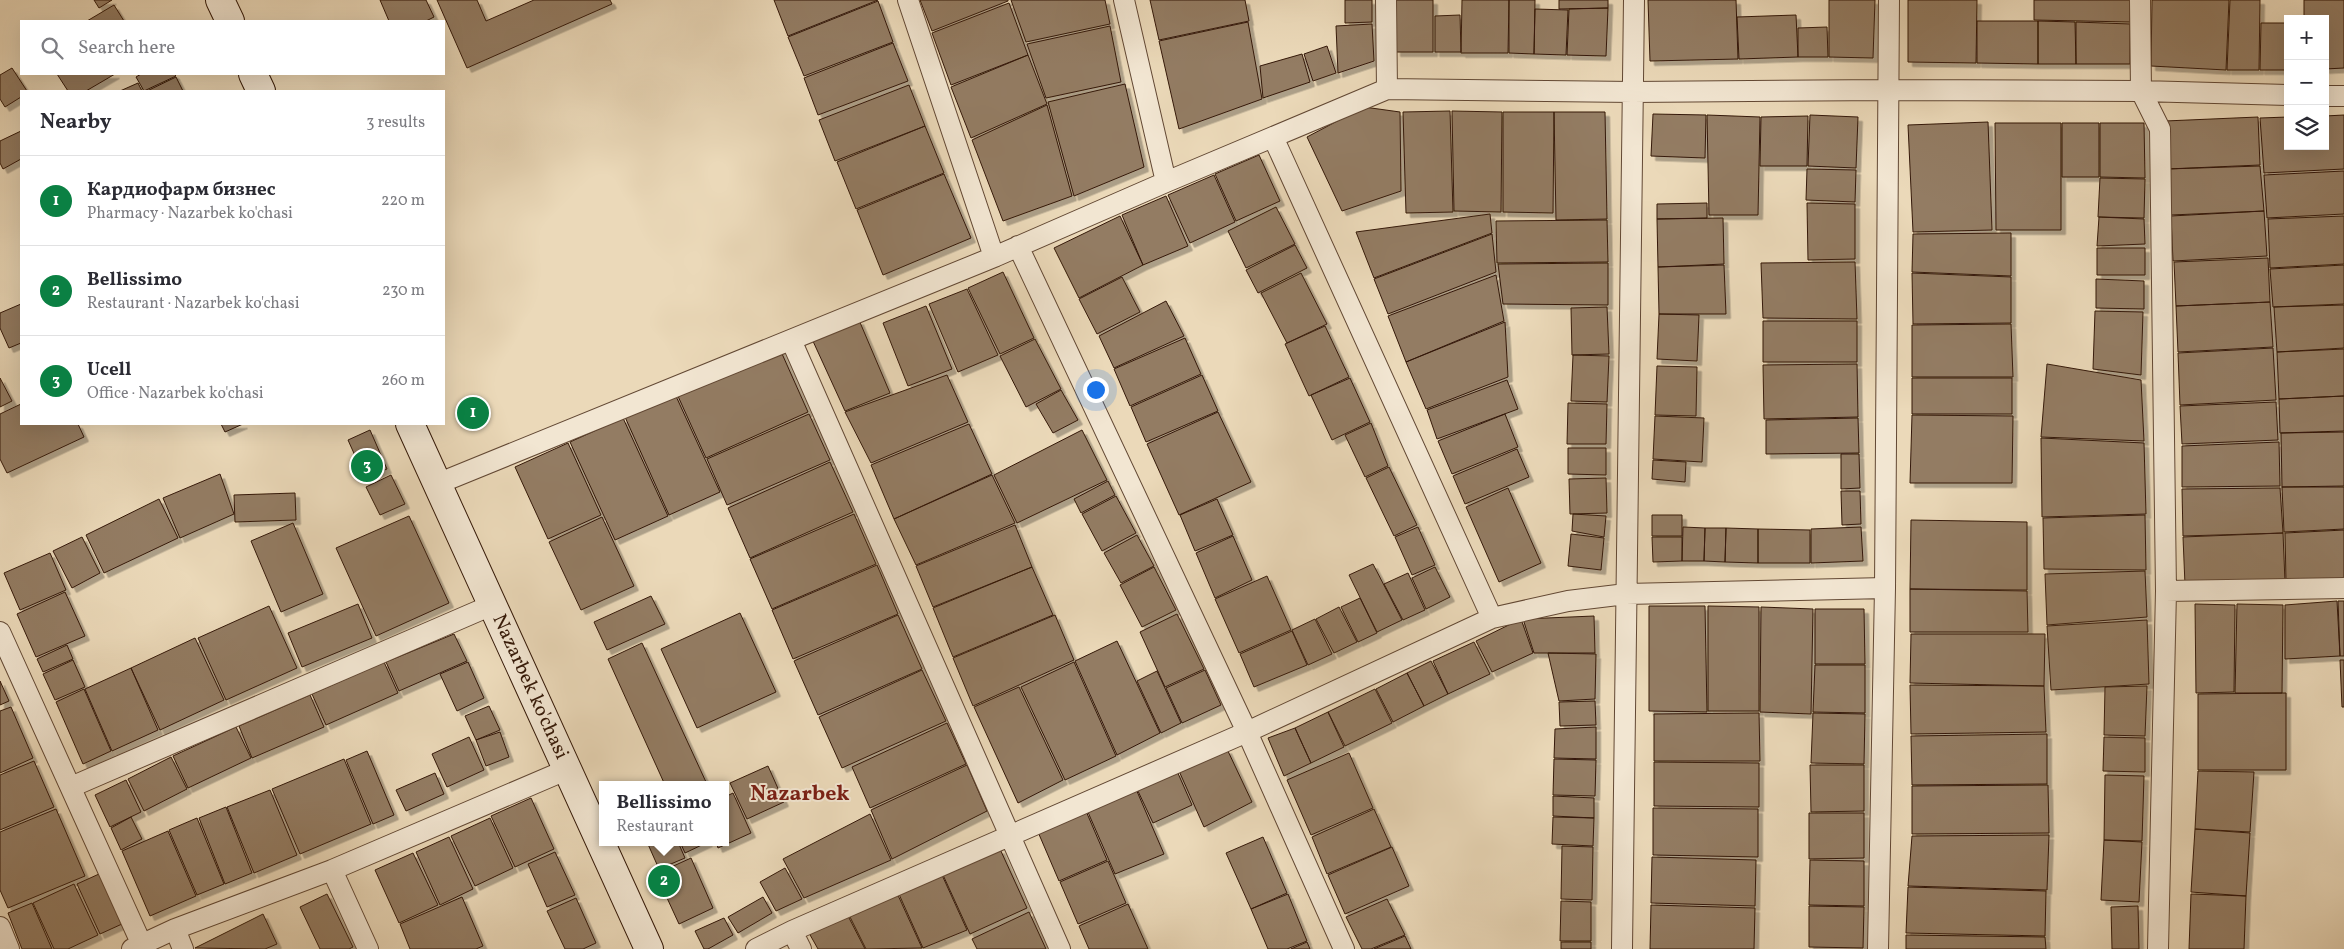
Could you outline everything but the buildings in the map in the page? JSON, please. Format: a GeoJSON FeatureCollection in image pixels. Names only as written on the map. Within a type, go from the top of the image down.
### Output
{"type":"FeatureCollection","features":[{"type":"Feature","properties":{"kind":"main road"},"geometry":{"type":"LineString","coordinates":[[220,0],[230,20]]}},
{"type":"Feature","properties":{"kind":"main road"},"geometry":{"type":"LineString","coordinates":[[253,75],[261,90]]}},
{"type":"Feature","properties":{"kind":"main road","name":"Nazarbek ko'chasi"},"geometry":{"type":"LineString","coordinates":[[410,425],[599,841]]}},
{"type":"Feature","properties":{"kind":"main road","name":"Nazarbek ko'chasi"},"geometry":{"type":"LineString","coordinates":[[601,846],[649,949]]}},
{"type":"Feature","properties":{"kind":"street"},"geometry":{"type":"LineString","coordinates":[[908,0],[994,257]]}},
{"type":"Feature","properties":{"kind":"street"},"geometry":{"type":"LineString","coordinates":[[1124,0],[1166,182]]}},
{"type":"Feature","properties":{"kind":"street"},"geometry":{"type":"LineString","coordinates":[[1386,0],[1387,89]]}},
{"type":"Feature","properties":{"kind":"street"},"geometry":{"type":"LineString","coordinates":[[1622,949],[1634,0]]}},
{"type":"Feature","properties":{"kind":"street"},"geometry":{"type":"LineString","coordinates":[[1878,949],[1885,588],[1889,0]]}},
{"type":"Feature","properties":{"kind":"street"},"geometry":{"type":"LineString","coordinates":[[2140,0],[2141,91],[2160,129],[2166,592],[2158,949]]}},
{"type":"Feature","properties":{"kind":"street"},"geometry":{"type":"LineString","coordinates":[[437,484],[994,257],[1387,89],[1633,92],[2141,91],[2284,95]]}},
{"type":"Feature","properties":{"kind":"street"},"geometry":{"type":"LineString","coordinates":[[2329,96],[2344,96]]}},
{"type":"Feature","properties":{"kind":"street"},"geometry":{"type":"LineString","coordinates":[[1273,138],[1492,618]]}},
{"type":"Feature","properties":{"kind":"street"},"geometry":{"type":"LineString","coordinates":[[1018,246],[1247,732],[1344,949]]}},
{"type":"Feature","properties":{"kind":"street"},"geometry":{"type":"LineString","coordinates":[[791,340],[1060,949]]}},
{"type":"Feature","properties":{"kind":"street"},"geometry":{"type":"LineString","coordinates":[[756,949],[792,931],[1009,835],[1247,732],[1492,618],[1568,601],[1626,594],[1885,588]]}},
{"type":"Feature","properties":{"kind":"street"},"geometry":{"type":"LineString","coordinates":[[2166,592],[2344,588]]}},
{"type":"Feature","properties":{"kind":"street"},"geometry":{"type":"LineString","coordinates":[[71,787],[492,605]]}},
{"type":"Feature","properties":{"kind":"street"},"geometry":{"type":"LineString","coordinates":[[0,632],[71,787],[137,947],[176,929],[332,870],[566,770]]}},
{"type":"Feature","properties":{"kind":"street"},"geometry":{"type":"LineString","coordinates":[[332,870],[368,949]]}},
{"type":"Feature","properties":{"kind":"street"},"geometry":{"type":"LineString","coordinates":[[0,927],[9,949]]}},
{"type":"Feature","properties":{"kind":"street"},"geometry":{"type":"LineString","coordinates":[[176,929],[183,949]]}},
{"type":"Feature","properties":{"kind":"street"},"geometry":{"type":"LineString","coordinates":[[792,931],[801,949]]}},
{"type":"Feature","properties":{"kind":"place","name":"Кардиофарм бизнес"},"geometry":{"type":"Point","coordinates":[473,413]}},
{"type":"Feature","properties":{"kind":"place","name":"Ucell"},"geometry":{"type":"Point","coordinates":[367,466]}},
{"type":"Feature","properties":{"kind":"place","name":"Bellissimo"},"geometry":{"type":"Point","coordinates":[664,881]}},
{"type":"Feature","properties":{"kind":"district","name":"Nazarbek"},"geometry":{"type":"Point","coordinates":[800,794]}}]}
